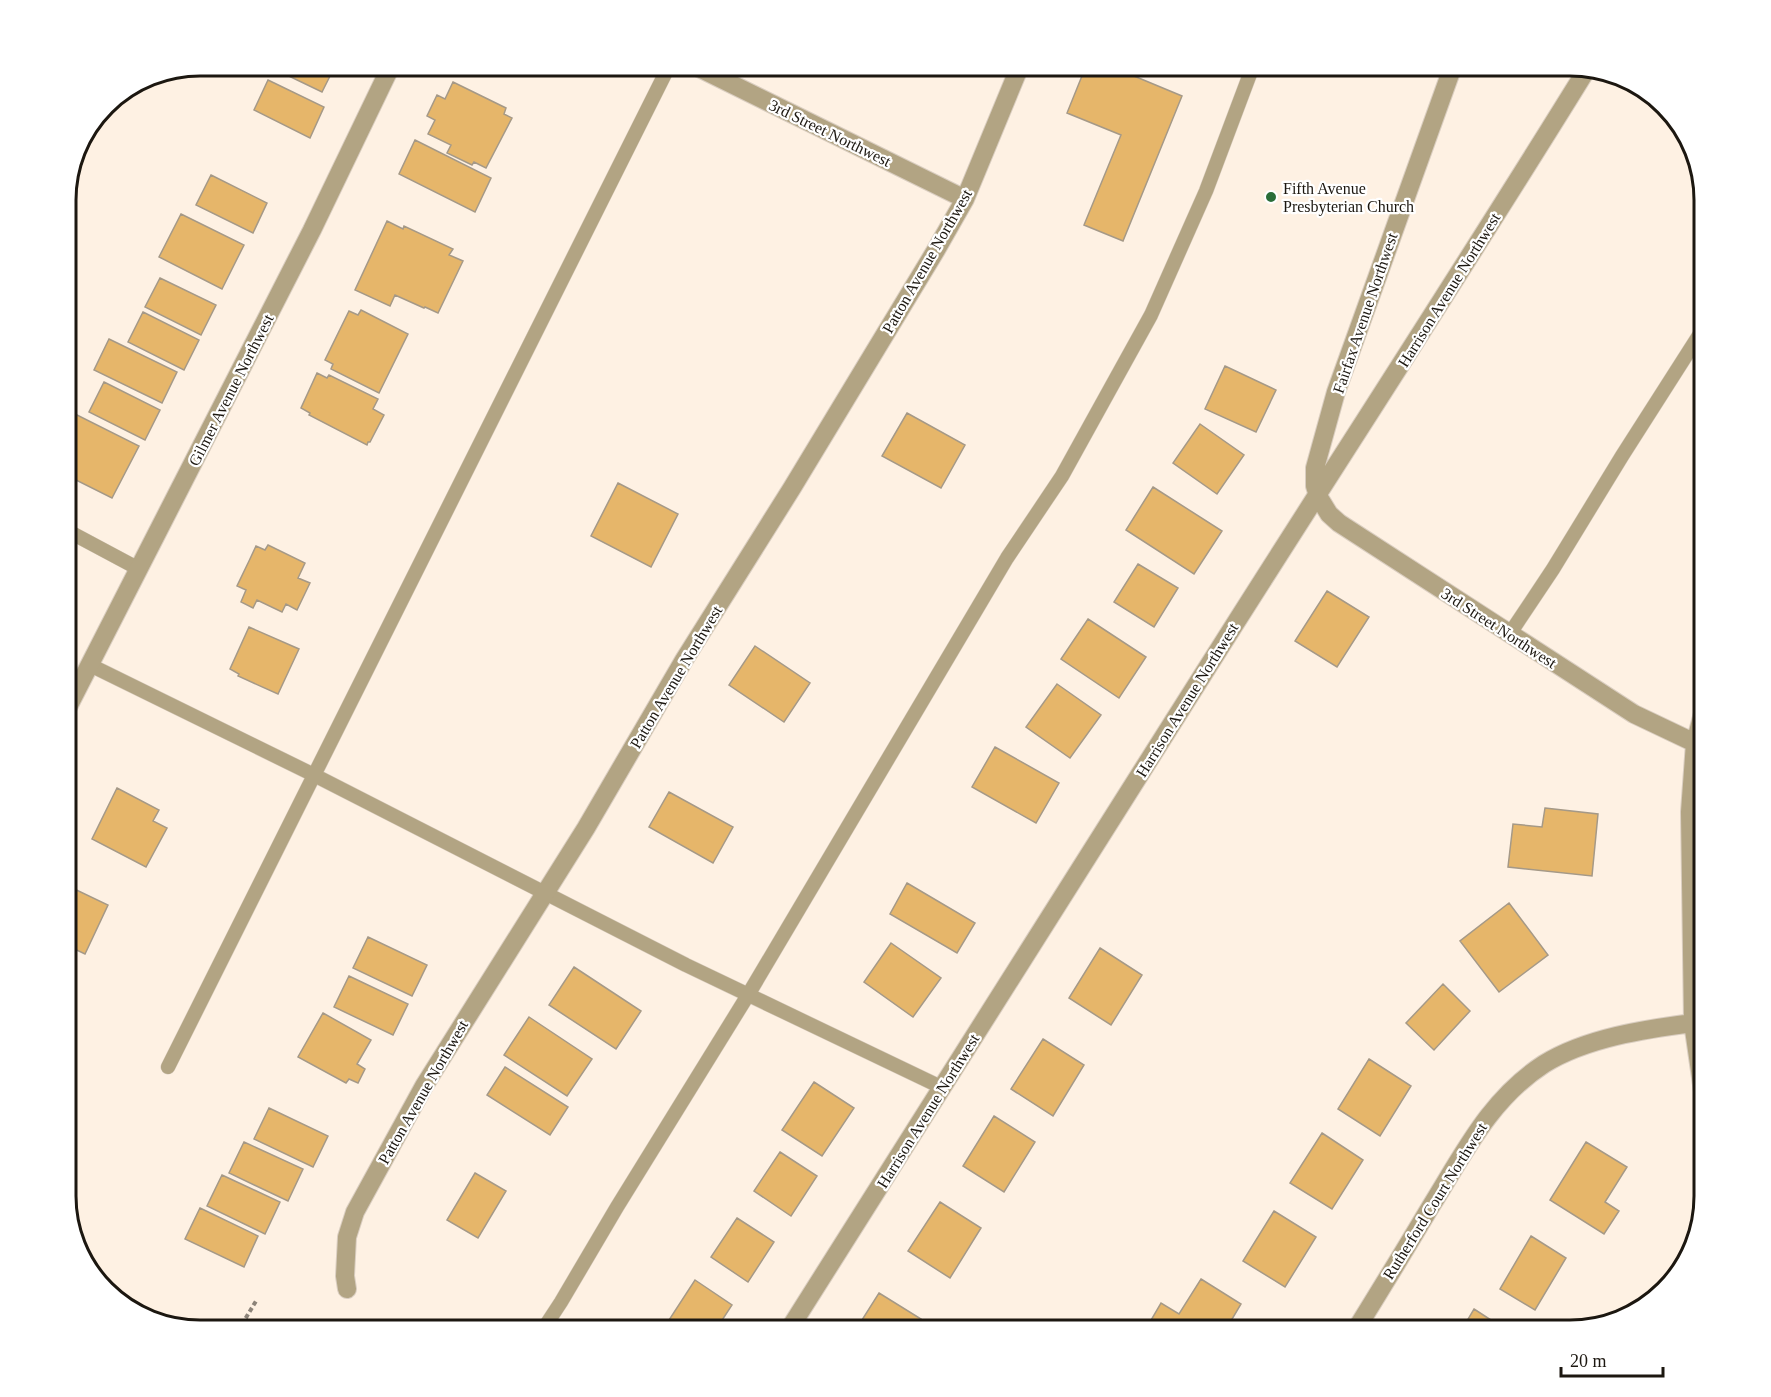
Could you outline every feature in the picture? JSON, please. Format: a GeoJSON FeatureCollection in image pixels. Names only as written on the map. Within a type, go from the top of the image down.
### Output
{"type":"FeatureCollection","features":[{"type":"Feature","properties":{"kind":"street","name":"Patton Avenue Northwest"},"geometry":{"type":"LineString","coordinates":[[346,1289],[347,1237],[354,1212],[424,1086],[586,828],[684,660],[792,488],[936,250],[964,200],[1016,76]]}},
{"type":"Feature","properties":{"kind":"street","name":"Fairfax Avenue Northwest"},"geometry":{"type":"LineString","coordinates":[[1318,495],[1315,468],[1336,392],[1449,76]]}},
{"type":"Feature","properties":{"kind":"street","name":"Gilmer Avenue Northwest"},"geometry":{"type":"LineString","coordinates":[[77,690],[312,230],[386,77]]}},
{"type":"Feature","properties":{"kind":"street","name":"3rd Street Northwest"},"geometry":{"type":"LineString","coordinates":[[716,77],[964,200]]}},
{"type":"Feature","properties":{"kind":"street","name":"Harrison Avenue Northwest"},"geometry":{"type":"LineString","coordinates":[[794,1321],[1221,646],[1491,225],[1582,77]]}},
{"type":"Feature","properties":{"kind":"street","name":"3rd Street Northwest"},"geometry":{"type":"LineString","coordinates":[[1318,495],[1329,514],[1339,524],[1634,714],[1694,743]]}},
{"type":"Feature","properties":{"kind":"street"},"geometry":{"type":"LineString","coordinates":[[1694,757],[1690,812],[1694,1030]]}},
{"type":"Feature","properties":{"kind":"street","name":"Rutherford Court Northwest"},"geometry":{"type":"LineString","coordinates":[[1361,1321],[1481,1125],[1510,1091],[1545,1064],[1583,1046],[1638,1030],[1693,1023]]}},
{"type":"Feature","properties":{"kind":"lane"},"geometry":{"type":"LineString","coordinates":[[549,1321],[748,995],[1007,558],[1062,476],[1151,315],[1206,191],[1249,76]]}},
{"type":"Feature","properties":{"kind":"lane"},"geometry":{"type":"LineString","coordinates":[[168,1067],[664,77]]}},
{"type":"Feature","properties":{"kind":"lane"},"geometry":{"type":"LineString","coordinates":[[1509,635],[1553,569],[1694,343]]}},
{"type":"Feature","properties":{"kind":"lane"},"geometry":{"type":"LineString","coordinates":[[77,536],[139,569]]}},
{"type":"Feature","properties":{"kind":"lane"},"geometry":{"type":"LineString","coordinates":[[90,665],[314,775],[686,965],[943,1088]]}},
{"type":"Feature","properties":{"kind":"path"},"geometry":{"type":"LineString","coordinates":[[244,1321],[256,1300]]}},
{"type":"Feature","properties":{"kind":"building"},"geometry":{"type":"Polygon","coordinates":[[[1082,76],[1135,76],[1182,96],[1123,241],[1084,225],[1121,135],[1067,113],[1082,76]]]}},
{"type":"Feature","properties":{"kind":"building"},"geometry":{"type":"Polygon","coordinates":[[[291,77],[330,77],[322,92],[291,77]]]}},
{"type":"Feature","properties":{"kind":"building"},"geometry":{"type":"Polygon","coordinates":[[[268,80],[324,107],[310,138],[254,110],[268,80]]]}},
{"type":"Feature","properties":{"kind":"building"},"geometry":{"type":"Polygon","coordinates":[[[453,82],[506,108],[504,114],[512,118],[486,168],[474,162],[472,165],[447,153],[451,145],[428,134],[435,120],[427,116],[437,95],[445,99],[453,82]]]}},
{"type":"Feature","properties":{"kind":"building"},"geometry":{"type":"Polygon","coordinates":[[[415,140],[491,178],[475,212],[399,174],[415,140]]]}},
{"type":"Feature","properties":{"kind":"building"},"geometry":{"type":"Polygon","coordinates":[[[211,175],[267,203],[253,233],[196,205],[211,175]]]}},
{"type":"Feature","properties":{"kind":"building"},"geometry":{"type":"Polygon","coordinates":[[[181,214],[244,245],[222,289],[159,257],[181,214]]]}},
{"type":"Feature","properties":{"kind":"building"},"geometry":{"type":"Polygon","coordinates":[[[387,221],[403,229],[404,226],[453,249],[449,255],[463,261],[438,313],[395,295],[390,306],[355,290],[387,221]]]}},
{"type":"Feature","properties":{"kind":"building"},"geometry":{"type":"Polygon","coordinates":[[[160,278],[216,305],[201,335],[145,307],[160,278]]]}},
{"type":"Feature","properties":{"kind":"building"},"geometry":{"type":"Polygon","coordinates":[[[361,310],[408,334],[379,393],[331,369],[333,364],[325,360],[349,311],[358,315],[361,310]]]}},
{"type":"Feature","properties":{"kind":"building"},"geometry":{"type":"Polygon","coordinates":[[[143,312],[199,340],[184,370],[128,342],[143,312]]]}},
{"type":"Feature","properties":{"kind":"building"},"geometry":{"type":"Polygon","coordinates":[[[109,339],[177,372],[162,403],[94,370],[109,339]]]}},
{"type":"Feature","properties":{"kind":"building"},"geometry":{"type":"Polygon","coordinates":[[[1225,366],[1276,390],[1256,432],[1205,409],[1225,366]]]}},
{"type":"Feature","properties":{"kind":"building"},"geometry":{"type":"Polygon","coordinates":[[[317,373],[327,378],[329,375],[378,399],[373,409],[384,415],[367,445],[309,415],[310,413],[301,408],[317,373]]]}},
{"type":"Feature","properties":{"kind":"building"},"geometry":{"type":"Polygon","coordinates":[[[104,382],[160,410],[145,440],[89,412],[104,382]]]}},
{"type":"Feature","properties":{"kind":"building"},"geometry":{"type":"Polygon","coordinates":[[[907,413],[965,445],[941,488],[882,456],[907,413]]]}},
{"type":"Feature","properties":{"kind":"building"},"geometry":{"type":"Polygon","coordinates":[[[77,415],[139,446],[112,498],[77,480],[77,415]]]}},
{"type":"Feature","properties":{"kind":"building"},"geometry":{"type":"Polygon","coordinates":[[[1200,424],[1244,455],[1217,494],[1173,463],[1200,424]]]}},
{"type":"Feature","properties":{"kind":"building"},"geometry":{"type":"Polygon","coordinates":[[[618,483],[678,514],[651,567],[591,536],[618,483]]]}},
{"type":"Feature","properties":{"kind":"building"},"geometry":{"type":"Polygon","coordinates":[[[1153,487],[1222,531],[1194,574],[1126,530],[1153,487]]]}},
{"type":"Feature","properties":{"kind":"building"},"geometry":{"type":"Polygon","coordinates":[[[268,545],[305,563],[298,578],[310,583],[297,610],[286,604],[282,612],[257,600],[253,608],[241,602],[246,590],[237,586],[256,546],[265,550],[268,545]]]}},
{"type":"Feature","properties":{"kind":"building"},"geometry":{"type":"Polygon","coordinates":[[[1138,564],[1178,588],[1154,627],[1114,602],[1138,564]]]}},
{"type":"Feature","properties":{"kind":"building"},"geometry":{"type":"Polygon","coordinates":[[[1327,591],[1369,617],[1337,667],[1295,641],[1327,591]]]}},
{"type":"Feature","properties":{"kind":"building"},"geometry":{"type":"Polygon","coordinates":[[[1088,619],[1146,657],[1119,698],[1061,659],[1088,619]]]}},
{"type":"Feature","properties":{"kind":"building"},"geometry":{"type":"Polygon","coordinates":[[[249,627],[299,649],[278,694],[238,676],[239,674],[230,669],[249,627]]]}},
{"type":"Feature","properties":{"kind":"building"},"geometry":{"type":"Polygon","coordinates":[[[755,646],[810,683],[784,722],[729,685],[755,646]]]}},
{"type":"Feature","properties":{"kind":"building"},"geometry":{"type":"Polygon","coordinates":[[[1057,684],[1101,715],[1070,758],[1026,727],[1057,684]]]}},
{"type":"Feature","properties":{"kind":"building"},"geometry":{"type":"Polygon","coordinates":[[[995,747],[1059,783],[1036,823],[972,787],[995,747]]]}},
{"type":"Feature","properties":{"kind":"building"},"geometry":{"type":"Polygon","coordinates":[[[117,788],[159,810],[153,821],[167,828],[146,867],[92,839],[117,788]]]}},
{"type":"Feature","properties":{"kind":"building"},"geometry":{"type":"Polygon","coordinates":[[[669,792],[733,827],[713,863],[649,827],[669,792]]]}},
{"type":"Feature","properties":{"kind":"building"},"geometry":{"type":"Polygon","coordinates":[[[1545,808],[1598,814],[1592,876],[1508,867],[1513,824],[1542,827],[1545,808]]]}},
{"type":"Feature","properties":{"kind":"building"},"geometry":{"type":"Polygon","coordinates":[[[907,883],[975,923],[957,953],[890,914],[907,883]]]}},
{"type":"Feature","properties":{"kind":"building"},"geometry":{"type":"Polygon","coordinates":[[[77,890],[108,905],[85,954],[77,950],[77,890]]]}},
{"type":"Feature","properties":{"kind":"building"},"geometry":{"type":"Polygon","coordinates":[[[1509,903],[1548,955],[1499,992],[1460,941],[1509,903]]]}},
{"type":"Feature","properties":{"kind":"building"},"geometry":{"type":"Polygon","coordinates":[[[368,937],[427,965],[412,996],[353,968],[368,937]]]}},
{"type":"Feature","properties":{"kind":"building"},"geometry":{"type":"Polygon","coordinates":[[[891,943],[941,978],[913,1017],[864,982],[891,943]]]}},
{"type":"Feature","properties":{"kind":"building"},"geometry":{"type":"Polygon","coordinates":[[[1100,948],[1142,975],[1111,1025],[1069,998],[1100,948]]]}},
{"type":"Feature","properties":{"kind":"building"},"geometry":{"type":"Polygon","coordinates":[[[574,967],[641,1011],[616,1049],[549,1005],[574,967]]]}},
{"type":"Feature","properties":{"kind":"building"},"geometry":{"type":"Polygon","coordinates":[[[349,976],[408,1004],[393,1035],[334,1007],[349,976]]]}},
{"type":"Feature","properties":{"kind":"building"},"geometry":{"type":"Polygon","coordinates":[[[1443,984],[1470,1011],[1434,1050],[1406,1023],[1443,984]]]}},
{"type":"Feature","properties":{"kind":"building"},"geometry":{"type":"Polygon","coordinates":[[[323,1013],[371,1040],[357,1064],[365,1069],[358,1083],[349,1079],[346,1083],[298,1057],[323,1013]]]}},
{"type":"Feature","properties":{"kind":"building"},"geometry":{"type":"Polygon","coordinates":[[[529,1017],[592,1059],[567,1096],[504,1055],[529,1017]]]}},
{"type":"Feature","properties":{"kind":"building"},"geometry":{"type":"Polygon","coordinates":[[[1043,1039],[1084,1065],[1053,1116],[1011,1089],[1043,1039]]]}},
{"type":"Feature","properties":{"kind":"building"},"geometry":{"type":"Polygon","coordinates":[[[1369,1059],[1411,1086],[1380,1136],[1338,1109],[1369,1059]]]}},
{"type":"Feature","properties":{"kind":"building"},"geometry":{"type":"Polygon","coordinates":[[[505,1067],[568,1107],[550,1135],[487,1095],[505,1067]]]}},
{"type":"Feature","properties":{"kind":"building"},"geometry":{"type":"Polygon","coordinates":[[[814,1082],[854,1108],[822,1156],[782,1130],[814,1082]]]}},
{"type":"Feature","properties":{"kind":"building"},"geometry":{"type":"Polygon","coordinates":[[[269,1108],[328,1136],[313,1167],[254,1139],[269,1108]]]}},
{"type":"Feature","properties":{"kind":"building"},"geometry":{"type":"Polygon","coordinates":[[[994,1116],[1035,1142],[1004,1192],[963,1166],[994,1116]]]}},
{"type":"Feature","properties":{"kind":"building"},"geometry":{"type":"Polygon","coordinates":[[[1322,1133],[1363,1160],[1332,1209],[1290,1183],[1322,1133]]]}},
{"type":"Feature","properties":{"kind":"building"},"geometry":{"type":"Polygon","coordinates":[[[244,1142],[303,1169],[288,1201],[229,1173],[244,1142]]]}},
{"type":"Feature","properties":{"kind":"building"},"geometry":{"type":"Polygon","coordinates":[[[1586,1142],[1627,1167],[1605,1202],[1619,1211],[1604,1234],[1550,1200],[1586,1142]]]}},
{"type":"Feature","properties":{"kind":"building"},"geometry":{"type":"Polygon","coordinates":[[[780,1152],[817,1176],[791,1216],[754,1191],[780,1152]]]}},
{"type":"Feature","properties":{"kind":"building"},"geometry":{"type":"Polygon","coordinates":[[[475,1173],[506,1191],[478,1238],[447,1220],[475,1173]]]}},
{"type":"Feature","properties":{"kind":"building"},"geometry":{"type":"Polygon","coordinates":[[[222,1175],[280,1202],[265,1234],[207,1206],[222,1175]]]}},
{"type":"Feature","properties":{"kind":"building"},"geometry":{"type":"Polygon","coordinates":[[[940,1202],[981,1228],[950,1278],[908,1251],[940,1202]]]}},
{"type":"Feature","properties":{"kind":"building"},"geometry":{"type":"Polygon","coordinates":[[[200,1208],[258,1236],[244,1267],[185,1239],[200,1208]]]}},
{"type":"Feature","properties":{"kind":"building"},"geometry":{"type":"Polygon","coordinates":[[[1274,1211],[1316,1237],[1285,1287],[1243,1261],[1274,1211]]]}},
{"type":"Feature","properties":{"kind":"building"},"geometry":{"type":"Polygon","coordinates":[[[737,1218],[774,1242],[748,1282],[711,1257],[737,1218]]]}},
{"type":"Feature","properties":{"kind":"building"},"geometry":{"type":"Polygon","coordinates":[[[1531,1236],[1566,1258],[1535,1310],[1500,1289],[1531,1236]]]}},
{"type":"Feature","properties":{"kind":"building"},"geometry":{"type":"Polygon","coordinates":[[[1201,1279],[1241,1304],[1231,1321],[1150,1321],[1161,1303],[1179,1314],[1201,1279]]]}},
{"type":"Feature","properties":{"kind":"building"},"geometry":{"type":"Polygon","coordinates":[[[695,1280],[732,1305],[722,1321],[669,1320],[695,1280]]]}},
{"type":"Feature","properties":{"kind":"building"},"geometry":{"type":"Polygon","coordinates":[[[879,1293],[921,1319],[920,1321],[861,1321],[879,1293]]]}},
{"type":"Feature","properties":{"kind":"building"},"geometry":{"type":"Polygon","coordinates":[[[1474,1309],[1493,1321],[1467,1321],[1474,1309]]]}},
{"type":"Feature","properties":{"kind":"place","name":"Fifth Avenue Presbyterian Church"},"geometry":{"type":"Point","coordinates":[1271,197]}}]}
